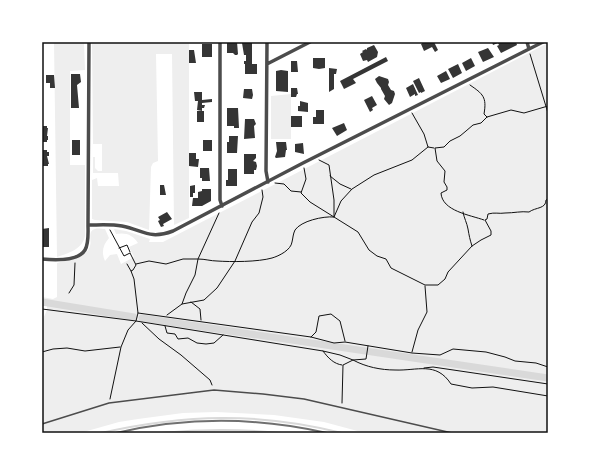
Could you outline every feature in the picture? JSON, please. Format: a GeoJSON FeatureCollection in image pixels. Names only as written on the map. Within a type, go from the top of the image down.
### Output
{"type":"FeatureCollection","features":[{"type":"Feature","properties":{"kind":"street"},"geometry":{"type":"LineString","coordinates":[[42,259],[56,260],[75,257],[85,250],[87,241],[89,42]]}},
{"type":"Feature","properties":{"kind":"street"},"geometry":{"type":"LineString","coordinates":[[220,42],[220,193],[222,206]]}},
{"type":"Feature","properties":{"kind":"street"},"geometry":{"type":"LineString","coordinates":[[267,42],[266,178],[268,182]]}},
{"type":"Feature","properties":{"kind":"street"},"geometry":{"type":"LineString","coordinates":[[266,64],[310,42]]}},
{"type":"Feature","properties":{"kind":"street"},"geometry":{"type":"LineString","coordinates":[[527,42],[529,49]]}},
{"type":"Feature","properties":{"kind":"street"},"geometry":{"type":"LineString","coordinates":[[88,225],[121,226],[149,235],[165,234],[173,231],[303,163],[543,42]]}},
{"type":"Feature","properties":{"kind":"lane"},"geometry":{"type":"LineString","coordinates":[[42,424],[108,403],[214,390],[304,399],[452,433]]}},
{"type":"Feature","properties":{"kind":"path"},"geometry":{"type":"LineString","coordinates":[[529,49],[548,113]]}},
{"type":"Feature","properties":{"kind":"path"},"geometry":{"type":"LineString","coordinates":[[464,81],[482,93],[486,105],[484,114],[487,118]]}},
{"type":"Feature","properties":{"kind":"path"},"geometry":{"type":"LineString","coordinates":[[334,217],[341,202],[352,189],[374,175],[412,160],[428,147],[444,147],[450,141],[487,118],[511,110],[524,113],[547,107]]}},
{"type":"Feature","properties":{"kind":"path"},"geometry":{"type":"LineString","coordinates":[[409,109],[416,118],[417,124],[424,134],[428,147]]}},
{"type":"Feature","properties":{"kind":"path"},"geometry":{"type":"LineString","coordinates":[[165,316],[182,304],[204,300],[217,288],[235,261],[252,222],[259,213],[263,197],[261,191],[268,182],[284,184],[291,191],[302,192],[310,202],[358,232],[369,250],[386,259],[391,268],[425,285],[438,285],[445,279],[448,272],[472,246],[491,235],[491,231],[484,220],[450,207],[441,196],[441,193],[447,190],[444,182],[445,171],[438,161],[435,148]]}},
{"type":"Feature","properties":{"kind":"path"},"geometry":{"type":"LineString","coordinates":[[316,157],[322,163],[329,165],[334,200],[334,217]]}},
{"type":"Feature","properties":{"kind":"path"},"geometry":{"type":"LineString","coordinates":[[302,192],[306,179],[303,163]]}},
{"type":"Feature","properties":{"kind":"path"},"geometry":{"type":"LineString","coordinates":[[330,176],[340,184],[352,189]]}},
{"type":"Feature","properties":{"kind":"path"},"geometry":{"type":"LineString","coordinates":[[484,220],[487,219],[488,214],[494,212],[505,214],[521,211],[529,212],[544,206],[546,204],[546,200],[548,199]]}},
{"type":"Feature","properties":{"kind":"path"},"geometry":{"type":"LineString","coordinates":[[182,304],[195,275],[198,259],[222,206]]}},
{"type":"Feature","properties":{"kind":"path"},"geometry":{"type":"LineString","coordinates":[[463,212],[472,246]]}},
{"type":"Feature","properties":{"kind":"path"},"geometry":{"type":"LineString","coordinates":[[135,264],[150,261],[166,264],[183,259],[235,261],[272,258],[290,249],[296,229],[309,220],[317,220],[326,216],[334,217]]}},
{"type":"Feature","properties":{"kind":"path"},"geometry":{"type":"LineString","coordinates":[[108,225],[124,256],[130,253]]}},
{"type":"Feature","properties":{"kind":"path"},"geometry":{"type":"LineString","coordinates":[[119,248],[127,245],[135,264],[133,270],[131,271]]}},
{"type":"Feature","properties":{"kind":"path"},"geometry":{"type":"LineString","coordinates":[[69,293],[74,285],[75,257]]}},
{"type":"Feature","properties":{"kind":"path"},"geometry":{"type":"LineString","coordinates":[[108,403],[121,347],[128,330],[136,321],[138,312],[134,279],[128,264]]}},
{"type":"Feature","properties":{"kind":"path"},"geometry":{"type":"LineString","coordinates":[[412,353],[418,330],[427,312],[425,285]]}},
{"type":"Feature","properties":{"kind":"path"},"geometry":{"type":"LineString","coordinates":[[191,302],[200,308],[201,321]]}},
{"type":"Feature","properties":{"kind":"path"},"geometry":{"type":"LineString","coordinates":[[42,309],[136,321],[322,351],[340,355],[360,364],[377,368],[396,370],[434,367],[548,384]]}},
{"type":"Feature","properties":{"kind":"path"},"geometry":{"type":"LineString","coordinates":[[138,312],[311,338],[334,343],[345,342],[412,353],[440,355],[453,349],[486,352],[515,361],[536,363],[548,367]]}},
{"type":"Feature","properties":{"kind":"path"},"geometry":{"type":"LineString","coordinates":[[311,338],[316,332],[319,316],[331,314],[340,321],[345,342]]}},
{"type":"Feature","properties":{"kind":"path"},"geometry":{"type":"LineString","coordinates":[[142,322],[156,337],[181,355],[210,380],[214,390]]}},
{"type":"Feature","properties":{"kind":"path"},"geometry":{"type":"LineString","coordinates":[[164,326],[167,333],[175,334],[178,339],[188,338],[197,343],[214,343],[223,335]]}},
{"type":"Feature","properties":{"kind":"path"},"geometry":{"type":"LineString","coordinates":[[344,366],[353,360],[366,359],[368,346]]}},
{"type":"Feature","properties":{"kind":"path"},"geometry":{"type":"LineString","coordinates":[[42,352],[66,348],[85,351],[121,347]]}},
{"type":"Feature","properties":{"kind":"path"},"geometry":{"type":"LineString","coordinates":[[322,351],[329,358],[344,366]]}},
{"type":"Feature","properties":{"kind":"path"},"geometry":{"type":"LineString","coordinates":[[342,408],[344,366]]}},
{"type":"Feature","properties":{"kind":"path"},"geometry":{"type":"LineString","coordinates":[[422,368],[445,375],[451,384],[462,387],[493,387],[548,396]]}},
{"type":"Feature","properties":{"kind":"shaded area"},"geometry":{"type":"Polygon","coordinates":[[[54,42],[84,43],[85,70],[70,71],[70,165],[85,165],[85,236],[78,248],[57,257],[54,42]]]}},
{"type":"Feature","properties":{"kind":"shaded area"},"geometry":{"type":"Polygon","coordinates":[[[92,42],[189,42],[189,218],[174,225],[172,54],[156,54],[158,161],[153,163],[151,167],[149,230],[127,222],[92,219],[92,180],[97,178],[98,186],[119,186],[118,173],[93,173],[93,157],[95,157],[95,168],[98,171],[102,171],[102,144],[93,144],[92,42]]]}},
{"type":"Feature","properties":{"kind":"shaded area"},"geometry":{"type":"Polygon","coordinates":[[[548,43],[548,433],[365,433],[324,422],[274,415],[216,412],[183,413],[138,419],[119,422],[80,433],[42,433],[42,321],[47,310],[47,306],[42,306],[42,297],[53,299],[57,297],[57,263],[82,256],[88,250],[90,244],[90,234],[93,230],[105,229],[109,238],[103,249],[105,261],[110,255],[117,254],[121,264],[134,257],[129,247],[138,243],[129,235],[123,233],[116,234],[114,229],[126,231],[150,239],[149,242],[163,242],[548,43]]]}},
{"type":"Feature","properties":{"kind":"shaded area"},"geometry":{"type":"Polygon","coordinates":[[[291,94],[291,139],[271,139],[271,96],[291,94]]]}},
{"type":"Feature","properties":{"kind":"building"},"geometry":{"type":"Polygon","coordinates":[[[227,42],[237,42],[237,55],[227,53],[227,42]]]}},
{"type":"Feature","properties":{"kind":"building"},"geometry":{"type":"Polygon","coordinates":[[[424,42],[434,42],[438,50],[435,52],[432,47],[424,51],[421,44],[424,42]]]}},
{"type":"Feature","properties":{"kind":"building"},"geometry":{"type":"Polygon","coordinates":[[[492,42],[516,42],[517,45],[501,53],[497,46],[499,45],[498,43],[493,45],[492,42]]]}},
{"type":"Feature","properties":{"kind":"building"},"geometry":{"type":"Polygon","coordinates":[[[242,43],[252,43],[252,64],[257,64],[257,74],[245,74],[244,61],[246,61],[246,55],[244,55],[242,43]]]}},
{"type":"Feature","properties":{"kind":"building"},"geometry":{"type":"Polygon","coordinates":[[[202,44],[212,44],[212,57],[202,57],[202,44]]]}},
{"type":"Feature","properties":{"kind":"building"},"geometry":{"type":"Polygon","coordinates":[[[374,45],[378,52],[377,57],[368,62],[367,60],[363,61],[360,54],[363,52],[362,51],[367,50],[367,48],[374,45]]]}},
{"type":"Feature","properties":{"kind":"building"},"geometry":{"type":"Polygon","coordinates":[[[488,48],[494,57],[483,62],[478,52],[488,48]]]}},
{"type":"Feature","properties":{"kind":"building"},"geometry":{"type":"Polygon","coordinates":[[[189,50],[194,50],[196,63],[189,63],[189,50]]]}},
{"type":"Feature","properties":{"kind":"building"},"geometry":{"type":"Polygon","coordinates":[[[386,57],[388,61],[353,79],[356,83],[344,89],[340,81],[386,57]]]}},
{"type":"Feature","properties":{"kind":"building"},"geometry":{"type":"Polygon","coordinates":[[[313,58],[325,58],[325,68],[313,68],[313,58]]]}},
{"type":"Feature","properties":{"kind":"building"},"geometry":{"type":"Polygon","coordinates":[[[471,58],[475,66],[466,71],[462,63],[471,58]]]}},
{"type":"Feature","properties":{"kind":"building"},"geometry":{"type":"Polygon","coordinates":[[[291,61],[297,61],[298,72],[291,72],[291,61]]]}},
{"type":"Feature","properties":{"kind":"building"},"geometry":{"type":"Polygon","coordinates":[[[458,64],[462,73],[453,78],[448,69],[458,64]]]}},
{"type":"Feature","properties":{"kind":"building"},"geometry":{"type":"Polygon","coordinates":[[[329,68],[337,69],[336,74],[334,74],[334,89],[329,92],[329,68]]]}},
{"type":"Feature","properties":{"kind":"building"},"geometry":{"type":"Polygon","coordinates":[[[276,71],[288,71],[288,92],[276,91],[276,71]]]}},
{"type":"Feature","properties":{"kind":"building"},"geometry":{"type":"Polygon","coordinates":[[[446,71],[450,79],[441,83],[437,76],[446,71]]]}},
{"type":"Feature","properties":{"kind":"building"},"geometry":{"type":"Polygon","coordinates":[[[71,74],[80,74],[81,82],[77,85],[79,108],[71,108],[71,74]]]}},
{"type":"Feature","properties":{"kind":"building"},"geometry":{"type":"Polygon","coordinates":[[[46,75],[54,75],[55,88],[50,88],[50,83],[46,83],[46,75]]]}},
{"type":"Feature","properties":{"kind":"building"},"geometry":{"type":"Polygon","coordinates":[[[379,76],[388,79],[388,85],[391,90],[394,91],[395,94],[392,103],[389,105],[384,99],[385,96],[375,79],[379,76]]]}},
{"type":"Feature","properties":{"kind":"building"},"geometry":{"type":"Polygon","coordinates":[[[419,78],[425,91],[421,93],[419,93],[413,81],[419,78]]]}},
{"type":"Feature","properties":{"kind":"building"},"geometry":{"type":"Polygon","coordinates":[[[413,84],[418,95],[415,96],[415,94],[410,97],[406,88],[413,84]]]}},
{"type":"Feature","properties":{"kind":"building"},"geometry":{"type":"Polygon","coordinates":[[[291,88],[297,88],[298,94],[296,97],[291,97],[291,88]]]}},
{"type":"Feature","properties":{"kind":"building"},"geometry":{"type":"Polygon","coordinates":[[[244,89],[252,89],[252,99],[243,98],[244,89]]]}},
{"type":"Feature","properties":{"kind":"building"},"geometry":{"type":"Polygon","coordinates":[[[194,92],[202,92],[202,100],[212,99],[212,102],[202,103],[202,105],[205,105],[204,108],[202,108],[202,111],[197,110],[198,101],[195,101],[194,92]]]}},
{"type":"Feature","properties":{"kind":"building"},"geometry":{"type":"Polygon","coordinates":[[[372,96],[377,105],[372,108],[373,110],[370,112],[364,100],[372,96]]]}},
{"type":"Feature","properties":{"kind":"building"},"geometry":{"type":"Polygon","coordinates":[[[300,101],[308,103],[308,112],[298,111],[300,101]]]}},
{"type":"Feature","properties":{"kind":"building"},"geometry":{"type":"Polygon","coordinates":[[[227,108],[238,108],[239,128],[227,126],[227,108]]]}},
{"type":"Feature","properties":{"kind":"building"},"geometry":{"type":"Polygon","coordinates":[[[316,110],[324,110],[324,124],[313,124],[313,117],[316,117],[316,110]]]}},
{"type":"Feature","properties":{"kind":"building"},"geometry":{"type":"Polygon","coordinates":[[[197,111],[204,111],[204,122],[197,122],[197,111]]]}},
{"type":"Feature","properties":{"kind":"building"},"geometry":{"type":"Polygon","coordinates":[[[291,116],[302,116],[302,127],[291,127],[291,116]]]}},
{"type":"Feature","properties":{"kind":"building"},"geometry":{"type":"Polygon","coordinates":[[[245,119],[254,119],[256,124],[254,126],[255,138],[244,139],[245,119]]]}},
{"type":"Feature","properties":{"kind":"building"},"geometry":{"type":"Polygon","coordinates":[[[344,123],[347,130],[337,136],[332,128],[344,123]]]}},
{"type":"Feature","properties":{"kind":"building"},"geometry":{"type":"Polygon","coordinates":[[[42,126],[47,126],[48,128],[47,142],[42,142],[42,126]]]}},
{"type":"Feature","properties":{"kind":"building"},"geometry":{"type":"Polygon","coordinates":[[[229,136],[238,136],[237,153],[227,153],[227,142],[229,142],[229,136]]]}},
{"type":"Feature","properties":{"kind":"building"},"geometry":{"type":"Polygon","coordinates":[[[72,140],[80,140],[80,155],[72,155],[72,140]]]}},
{"type":"Feature","properties":{"kind":"building"},"geometry":{"type":"Polygon","coordinates":[[[203,140],[212,140],[212,151],[203,151],[203,140]]]}},
{"type":"Feature","properties":{"kind":"building"},"geometry":{"type":"Polygon","coordinates":[[[276,142],[286,142],[287,150],[285,157],[275,157],[277,151],[276,142]]]}},
{"type":"Feature","properties":{"kind":"building"},"geometry":{"type":"Polygon","coordinates":[[[303,143],[304,154],[295,152],[295,144],[303,143]]]}},
{"type":"Feature","properties":{"kind":"building"},"geometry":{"type":"Polygon","coordinates":[[[42,150],[47,150],[47,152],[49,152],[49,156],[47,156],[48,166],[42,166],[42,150]]]}},
{"type":"Feature","properties":{"kind":"building"},"geometry":{"type":"Polygon","coordinates":[[[189,153],[196,153],[196,159],[199,159],[198,167],[189,166],[189,153]]]}},
{"type":"Feature","properties":{"kind":"building"},"geometry":{"type":"Polygon","coordinates":[[[244,154],[256,154],[256,158],[253,161],[256,162],[257,166],[256,170],[254,170],[254,174],[244,174],[244,154]]]}},
{"type":"Feature","properties":{"kind":"building"},"geometry":{"type":"Polygon","coordinates":[[[200,168],[209,168],[210,181],[202,181],[202,178],[200,178],[200,168]]]}},
{"type":"Feature","properties":{"kind":"building"},"geometry":{"type":"Polygon","coordinates":[[[228,169],[237,169],[237,186],[226,186],[226,180],[228,180],[228,169]]]}},
{"type":"Feature","properties":{"kind":"building"},"geometry":{"type":"Polygon","coordinates":[[[160,185],[164,185],[166,195],[160,195],[160,185]]]}},
{"type":"Feature","properties":{"kind":"building"},"geometry":{"type":"Polygon","coordinates":[[[195,185],[195,193],[193,193],[193,197],[190,197],[190,186],[195,185]]]}},
{"type":"Feature","properties":{"kind":"building"},"geometry":{"type":"Polygon","coordinates":[[[202,189],[211,189],[211,201],[202,206],[192,206],[193,198],[198,198],[198,192],[202,191],[202,189]]]}},
{"type":"Feature","properties":{"kind":"building"},"geometry":{"type":"Polygon","coordinates":[[[167,212],[172,219],[163,224],[164,226],[161,227],[158,217],[167,212]]]}},
{"type":"Feature","properties":{"kind":"building"},"geometry":{"type":"Polygon","coordinates":[[[49,228],[49,247],[42,247],[42,229],[49,228]]]}},
{"type":"Feature","properties":{"kind":"waterway"},"geometry":{"type":"LineString","coordinates":[[42,302],[134,317]]}},
{"type":"Feature","properties":{"kind":"waterway"},"geometry":{"type":"LineString","coordinates":[[142,318],[548,378]]}},
{"type":"Feature","properties":{"kind":"waterway"},"geometry":{"type":"LineString","coordinates":[[101,433],[162,422],[222,418],[281,421],[342,433]]}},
{"type":"Feature","properties":{"kind":"waterway"},"geometry":{"type":"LineString","coordinates":[[161,433],[222,430],[282,433]]}},
{"type":"Feature","properties":{"kind":"railway"},"geometry":{"type":"LineString","coordinates":[[116,433],[168,424],[221,421],[274,424],[327,433]]}}]}
